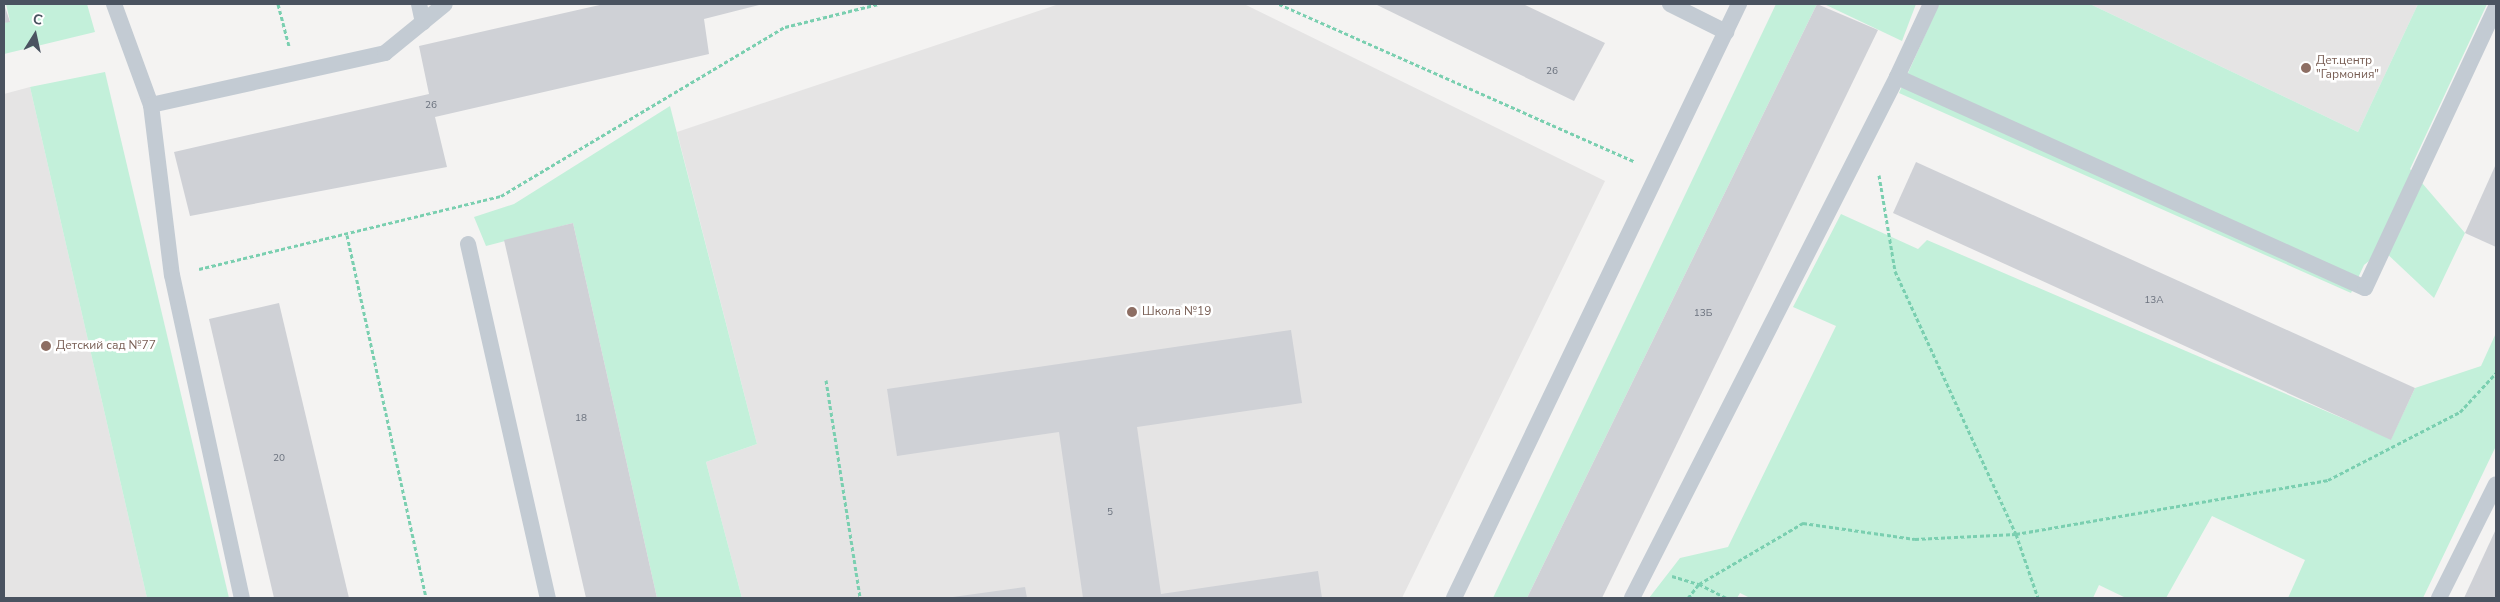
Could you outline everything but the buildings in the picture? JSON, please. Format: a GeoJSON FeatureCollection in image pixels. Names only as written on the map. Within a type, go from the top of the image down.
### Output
{"type":"FeatureCollection","features":[{"type":"Feature","properties":{"kind":"lane"},"geometry":{"type":"LineString","coordinates":[[114,4],[151,104],[172,275],[242,598]]}},
{"type":"Feature","properties":{"kind":"lane"},"geometry":{"type":"LineString","coordinates":[[419,4],[423,23]]}},
{"type":"Feature","properties":{"kind":"lane"},"geometry":{"type":"LineString","coordinates":[[151,104],[295,74],[385,52],[445,4]]}},
{"type":"Feature","properties":{"kind":"lane"},"geometry":{"type":"LineString","coordinates":[[1670,4],[1726,32]]}},
{"type":"Feature","properties":{"kind":"lane"},"geometry":{"type":"LineString","coordinates":[[1454,598],[1661,173],[1739,4]]}},
{"type":"Feature","properties":{"kind":"lane"},"geometry":{"type":"LineString","coordinates":[[1632,598],[1871,130],[1931,4]]}},
{"type":"Feature","properties":{"kind":"lane"},"geometry":{"type":"LineString","coordinates":[[1897,77],[2365,288],[2496,7]]}},
{"type":"Feature","properties":{"kind":"lane"},"geometry":{"type":"LineString","coordinates":[[468,244],[548,598]]}},
{"type":"Feature","properties":{"kind":"lane"},"geometry":{"type":"LineString","coordinates":[[2440,598],[2496,484]]}},
{"type":"Feature","properties":{"kind":"path"},"geometry":{"type":"LineString","coordinates":[[278,4],[295,74]]}},
{"type":"Feature","properties":{"kind":"path"},"geometry":{"type":"LineString","coordinates":[[172,275],[346,235],[501,196],[785,27],[878,4]]}},
{"type":"Feature","properties":{"kind":"path"},"geometry":{"type":"LineString","coordinates":[[1279,4],[1661,173]]}},
{"type":"Feature","properties":{"kind":"path"},"geometry":{"type":"LineString","coordinates":[[1871,130],[1895,271],[2016,534],[2038,598]]}},
{"type":"Feature","properties":{"kind":"path"},"geometry":{"type":"LineString","coordinates":[[346,235],[426,598]]}},
{"type":"Feature","properties":{"kind":"path"},"geometry":{"type":"LineString","coordinates":[[1688,598],[1699,584],[1803,523],[1914,540],[2016,534],[2328,480],[2460,412],[2496,373]]}},
{"type":"Feature","properties":{"kind":"path"},"geometry":{"type":"LineString","coordinates":[[826,380],[860,598]]}},
{"type":"Feature","properties":{"kind":"path"},"geometry":{"type":"LineString","coordinates":[[1646,569],[1699,584],[1726,598]]}},
{"type":"Feature","properties":{"kind":"shaded area","name":"Школа №19"},"geometry":{"type":"Polygon","coordinates":[[[1059,4],[1244,4],[1605,181],[1402,598],[742,598],[706,462],[757,444],[677,132],[1059,4]]]}},
{"type":"Feature","properties":{"kind":"shaded area","name":"Дет.центр \"Гармония\""},"geometry":{"type":"Polygon","coordinates":[[[2090,4],[2418,4],[2358,132],[2090,4]]]}},
{"type":"Feature","properties":{"kind":"shaded area","name":"Детский сад №77"},"geometry":{"type":"Polygon","coordinates":[[[30,87],[147,598],[4,598],[4,94],[30,87]]]}},
{"type":"Feature","properties":{"kind":"green space"},"geometry":{"type":"Polygon","coordinates":[[[6,4],[87,4],[95,32],[4,54],[4,23],[10,21],[6,4]]]}},
{"type":"Feature","properties":{"kind":"green space"},"geometry":{"type":"Polygon","coordinates":[[[1776,4],[1817,4],[1527,598],[1493,598],[1776,4]]]}},
{"type":"Feature","properties":{"kind":"green space"},"geometry":{"type":"Polygon","coordinates":[[[1824,4],[1916,4],[1902,41],[1824,4]]]}},
{"type":"Feature","properties":{"kind":"green space"},"geometry":{"type":"Polygon","coordinates":[[[1939,4],[2090,4],[2358,132],[2418,4],[2487,4],[2410,169],[2465,233],[2434,298],[2383,250],[2364,265],[2351,293],[1899,93],[1939,4]]]}},
{"type":"Feature","properties":{"kind":"green space"},"geometry":{"type":"Polygon","coordinates":[[[105,72],[229,598],[147,598],[30,87],[105,72]]]}},
{"type":"Feature","properties":{"kind":"green space"},"geometry":{"type":"Polygon","coordinates":[[[670,106],[757,444],[706,462],[742,598],[657,598],[573,223],[486,246],[474,217],[514,204],[670,106]]]}},
{"type":"Feature","properties":{"kind":"green space"},"geometry":{"type":"Polygon","coordinates":[[[1841,214],[1918,249],[1927,240],[2391,439],[2415,388],[2481,366],[2496,333],[2496,446],[2423,598],[2288,598],[2305,560],[2212,516],[2166,598],[2126,598],[2099,585],[2093,598],[1750,598],[1740,593],[1737,598],[1649,598],[1680,558],[1728,547],[1836,326],[1793,307],[1841,214]]]}},
{"type":"Feature","properties":{"kind":"place","name":"Дет.центр \"Гармония\""},"geometry":{"type":"Point","coordinates":[2306,68]}},
{"type":"Feature","properties":{"kind":"place","name":"Школа №19"},"geometry":{"type":"Point","coordinates":[1132,312]}},
{"type":"Feature","properties":{"kind":"place","name":"Детский сад №77"},"geometry":{"type":"Point","coordinates":[46,346]}}]}
